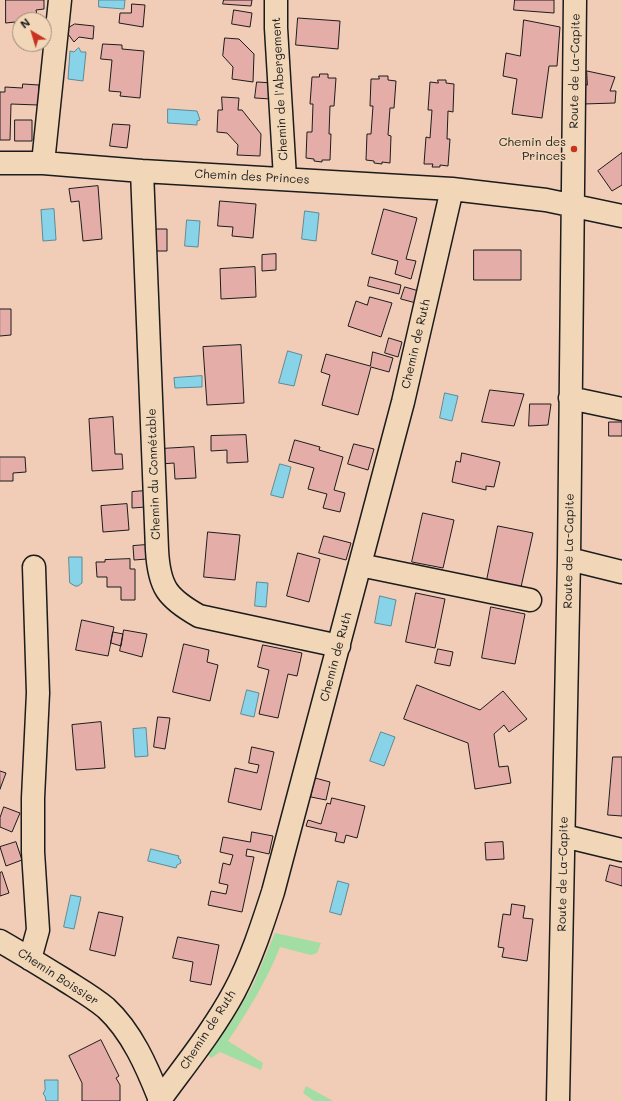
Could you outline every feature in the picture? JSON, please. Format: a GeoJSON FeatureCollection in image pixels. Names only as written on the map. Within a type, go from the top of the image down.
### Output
{"type":"FeatureCollection","features":[{"type":"Feature","properties":{"kind":"street"},"geometry":{"type":"LineString","coordinates":[[43,163],[60,0]]}},
{"type":"Feature","properties":{"kind":"street","name":"Chemin de l'Abergement"},"geometry":{"type":"LineString","coordinates":[[276,0],[276,28],[285,178]]}},
{"type":"Feature","properties":{"kind":"street","name":"Route de La-Capite"},"geometry":{"type":"LineString","coordinates":[[558,1101],[569,559],[575,0]]}},
{"type":"Feature","properties":{"kind":"street","name":"Chemin des Princes"},"geometry":{"type":"LineString","coordinates":[[0,163],[43,163],[452,189],[546,200],[622,216]]}},
{"type":"Feature","properties":{"kind":"street","name":"Chemin du Connétable"},"geometry":{"type":"LineString","coordinates":[[142,170],[157,550],[158,567],[162,581],[166,590],[182,607],[199,616],[339,646]]}},
{"type":"Feature","properties":{"kind":"street","name":"Chemin de Ruth"},"geometry":{"type":"LineString","coordinates":[[160,1100],[219,1017],[246,966],[273,892],[403,402],[452,189]]}},
{"type":"Feature","properties":{"kind":"street"},"geometry":{"type":"LineString","coordinates":[[570,398],[622,409]]}},
{"type":"Feature","properties":{"kind":"street"},"geometry":{"type":"LineString","coordinates":[[569,559],[622,572]]}},
{"type":"Feature","properties":{"kind":"street"},"geometry":{"type":"LineString","coordinates":[[360,565],[530,600]]}},
{"type":"Feature","properties":{"kind":"street"},"geometry":{"type":"LineString","coordinates":[[30,959],[38,930],[33,814],[34,748],[38,693],[34,567]]}},
{"type":"Feature","properties":{"kind":"street"},"geometry":{"type":"LineString","coordinates":[[564,836],[622,850]]}},
{"type":"Feature","properties":{"kind":"street","name":"Chemin Boissier"},"geometry":{"type":"LineString","coordinates":[[0,941],[84,992],[106,1008],[117,1020],[138,1050],[160,1100]]}},
{"type":"Feature","properties":{"kind":"green space"},"geometry":{"type":"Polygon","coordinates":[[[275,933],[321,943],[317,953],[311,955],[280,947],[257,995],[228,1041],[263,1063],[261,1070],[220,1052],[211,1058],[208,1055],[232,1021],[253,985],[275,933]]]}},
{"type":"Feature","properties":{"kind":"green space"},"geometry":{"type":"Polygon","coordinates":[[[306,1086],[333,1101],[314,1101],[303,1093],[306,1086]]]}},
{"type":"Feature","properties":{"kind":"water"},"geometry":{"type":"Polygon","coordinates":[[[99,0],[125,0],[124,9],[99,7],[99,0]]]}},
{"type":"Feature","properties":{"kind":"water"},"geometry":{"type":"Polygon","coordinates":[[[79,48],[81,52],[86,52],[83,81],[68,79],[70,51],[74,52],[79,48]]]}},
{"type":"Feature","properties":{"kind":"water"},"geometry":{"type":"Polygon","coordinates":[[[168,109],[197,111],[200,120],[197,121],[197,125],[168,123],[168,109]]]}},
{"type":"Feature","properties":{"kind":"water"},"geometry":{"type":"Polygon","coordinates":[[[54,209],[56,240],[43,241],[41,210],[54,209]]]}},
{"type":"Feature","properties":{"kind":"water"},"geometry":{"type":"Polygon","coordinates":[[[305,211],[319,213],[316,241],[302,239],[305,211]]]}},
{"type":"Feature","properties":{"kind":"water"},"geometry":{"type":"Polygon","coordinates":[[[187,220],[200,221],[198,247],[185,246],[187,220]]]}},
{"type":"Feature","properties":{"kind":"water"},"geometry":{"type":"Polygon","coordinates":[[[288,351],[302,355],[294,386],[279,383],[288,351]]]}},
{"type":"Feature","properties":{"kind":"water"},"geometry":{"type":"Polygon","coordinates":[[[202,376],[202,387],[175,388],[174,378],[202,376]]]}},
{"type":"Feature","properties":{"kind":"water"},"geometry":{"type":"Polygon","coordinates":[[[445,393],[458,396],[452,421],[440,418],[445,393]]]}},
{"type":"Feature","properties":{"kind":"water"},"geometry":{"type":"Polygon","coordinates":[[[280,464],[291,467],[283,498],[271,495],[280,464]]]}},
{"type":"Feature","properties":{"kind":"water"},"geometry":{"type":"Polygon","coordinates":[[[69,557],[82,557],[82,583],[78,586],[70,583],[69,557]]]}},
{"type":"Feature","properties":{"kind":"water"},"geometry":{"type":"Polygon","coordinates":[[[257,582],[268,583],[266,607],[255,606],[257,582]]]}},
{"type":"Feature","properties":{"kind":"water"},"geometry":{"type":"Polygon","coordinates":[[[380,596],[396,600],[391,626],[375,623],[380,596]]]}},
{"type":"Feature","properties":{"kind":"water"},"geometry":{"type":"Polygon","coordinates":[[[247,690],[259,693],[254,717],[241,714],[247,690]]]}},
{"type":"Feature","properties":{"kind":"water"},"geometry":{"type":"Polygon","coordinates":[[[146,728],[148,756],[135,757],[133,729],[146,728]]]}},
{"type":"Feature","properties":{"kind":"water"},"geometry":{"type":"Polygon","coordinates":[[[381,732],[395,737],[384,766],[370,761],[381,732]]]}},
{"type":"Feature","properties":{"kind":"water"},"geometry":{"type":"Polygon","coordinates":[[[151,849],[179,856],[178,858],[180,859],[181,863],[177,865],[176,868],[148,861],[151,849]]]}},
{"type":"Feature","properties":{"kind":"water"},"geometry":{"type":"Polygon","coordinates":[[[338,881],[349,884],[341,915],[330,912],[338,881]]]}},
{"type":"Feature","properties":{"kind":"water"},"geometry":{"type":"Polygon","coordinates":[[[71,895],[81,897],[74,929],[64,927],[71,895]]]}},
{"type":"Feature","properties":{"kind":"water"},"geometry":{"type":"Polygon","coordinates":[[[45,1080],[58,1080],[58,1101],[46,1101],[43,1094],[45,1090],[45,1080]]]}},
{"type":"Feature","properties":{"kind":"building"},"geometry":{"type":"Polygon","coordinates":[[[6,0],[44,0],[44,9],[36,10],[36,12],[12,12],[12,22],[6,23],[6,0]]]}},
{"type":"Feature","properties":{"kind":"building"},"geometry":{"type":"Polygon","coordinates":[[[224,0],[252,0],[251,6],[223,4],[224,0]]]}},
{"type":"Feature","properties":{"kind":"building"},"geometry":{"type":"Polygon","coordinates":[[[515,0],[554,0],[554,13],[514,10],[515,0]]]}},
{"type":"Feature","properties":{"kind":"building"},"geometry":{"type":"Polygon","coordinates":[[[132,4],[145,5],[143,27],[119,23],[120,13],[131,13],[132,4]]]}},
{"type":"Feature","properties":{"kind":"building"},"geometry":{"type":"Polygon","coordinates":[[[234,10],[252,13],[250,27],[232,24],[234,10]]]}},
{"type":"Feature","properties":{"kind":"building"},"geometry":{"type":"Polygon","coordinates":[[[298,18],[340,21],[338,49],[296,45],[298,18]]]}},
{"type":"Feature","properties":{"kind":"building"},"geometry":{"type":"Polygon","coordinates":[[[524,20],[560,27],[557,66],[549,66],[542,118],[512,114],[517,79],[503,76],[506,53],[520,56],[524,20]]]}},
{"type":"Feature","properties":{"kind":"building"},"geometry":{"type":"Polygon","coordinates":[[[75,24],[94,26],[93,39],[79,37],[74,42],[65,30],[75,24]]]}},
{"type":"Feature","properties":{"kind":"building"},"geometry":{"type":"Polygon","coordinates":[[[225,38],[239,39],[254,54],[253,82],[232,79],[233,67],[223,56],[225,38]]]}},
{"type":"Feature","properties":{"kind":"building"},"geometry":{"type":"Polygon","coordinates":[[[103,44],[122,45],[122,49],[144,51],[140,98],[120,96],[121,92],[109,91],[112,60],[101,59],[103,44]]]}},
{"type":"Feature","properties":{"kind":"building"},"geometry":{"type":"Polygon","coordinates":[[[587,71],[615,77],[610,91],[616,91],[615,103],[583,104],[583,84],[587,85],[587,71]]]}},
{"type":"Feature","properties":{"kind":"building"},"geometry":{"type":"Polygon","coordinates":[[[320,74],[328,74],[328,78],[336,78],[334,106],[330,106],[330,160],[322,160],[322,162],[306,158],[307,132],[312,132],[313,104],[310,104],[312,77],[319,77],[320,74]]]}},
{"type":"Feature","properties":{"kind":"building"},"geometry":{"type":"Polygon","coordinates":[[[379,76],[388,76],[388,80],[396,81],[394,108],[390,108],[388,135],[391,136],[390,163],[382,162],[382,164],[366,160],[367,134],[371,134],[373,106],[370,106],[371,79],[379,79],[379,76]]]}},
{"type":"Feature","properties":{"kind":"building"},"geometry":{"type":"Polygon","coordinates":[[[438,80],[446,80],[446,83],[454,84],[453,112],[448,111],[447,139],[450,139],[448,166],[440,165],[440,167],[432,167],[433,164],[424,164],[426,137],[430,138],[432,110],[428,110],[430,82],[438,83],[438,80]]]}},
{"type":"Feature","properties":{"kind":"building"},"geometry":{"type":"Polygon","coordinates":[[[257,82],[273,83],[271,99],[255,98],[257,82]]]}},
{"type":"Feature","properties":{"kind":"building"},"geometry":{"type":"Polygon","coordinates":[[[23,84],[39,85],[38,105],[11,104],[10,140],[0,140],[0,92],[5,92],[5,87],[22,88],[23,84]]]}},
{"type":"Feature","properties":{"kind":"building"},"geometry":{"type":"Polygon","coordinates":[[[222,97],[239,98],[238,110],[242,110],[261,134],[260,156],[237,155],[238,145],[227,133],[217,132],[218,110],[222,110],[222,97]]]}},
{"type":"Feature","properties":{"kind":"building"},"geometry":{"type":"Polygon","coordinates":[[[15,120],[32,120],[32,141],[15,141],[15,120]]]}},
{"type":"Feature","properties":{"kind":"building"},"geometry":{"type":"Polygon","coordinates":[[[113,124],[130,125],[127,148],[110,146],[113,124]]]}},
{"type":"Feature","properties":{"kind":"building"},"geometry":{"type":"Polygon","coordinates":[[[622,153],[622,185],[612,191],[598,171],[622,153]]]}},
{"type":"Feature","properties":{"kind":"building"},"geometry":{"type":"Polygon","coordinates":[[[98,186],[102,239],[83,241],[79,201],[71,202],[69,189],[98,186]]]}},
{"type":"Feature","properties":{"kind":"building"},"geometry":{"type":"Polygon","coordinates":[[[220,201],[256,204],[253,238],[232,236],[233,227],[218,226],[220,201]]]}},
{"type":"Feature","properties":{"kind":"building"},"geometry":{"type":"Polygon","coordinates":[[[384,209],[417,218],[406,259],[416,261],[411,279],[395,274],[398,261],[372,254],[384,209]]]}},
{"type":"Feature","properties":{"kind":"building"},"geometry":{"type":"Polygon","coordinates":[[[152,229],[167,229],[167,251],[152,251],[152,229]]]}},
{"type":"Feature","properties":{"kind":"building"},"geometry":{"type":"Polygon","coordinates":[[[474,250],[521,250],[521,280],[474,280],[474,250]]]}},
{"type":"Feature","properties":{"kind":"building"},"geometry":{"type":"Polygon","coordinates":[[[276,254],[276,270],[262,271],[262,255],[276,254]]]}},
{"type":"Feature","properties":{"kind":"building"},"geometry":{"type":"Polygon","coordinates":[[[255,267],[256,297],[221,299],[220,269],[255,267]]]}},
{"type":"Feature","properties":{"kind":"building"},"geometry":{"type":"Polygon","coordinates":[[[370,277],[401,285],[399,294],[368,286],[370,277]]]}},
{"type":"Feature","properties":{"kind":"building"},"geometry":{"type":"Polygon","coordinates":[[[405,287],[419,291],[416,303],[401,299],[405,287]]]}},
{"type":"Feature","properties":{"kind":"building"},"geometry":{"type":"Polygon","coordinates":[[[370,297],[392,303],[381,337],[348,326],[356,301],[367,305],[370,297]]]}},
{"type":"Feature","properties":{"kind":"building"},"geometry":{"type":"Polygon","coordinates":[[[0,309],[11,309],[11,335],[0,336],[0,309]]]}},
{"type":"Feature","properties":{"kind":"building"},"geometry":{"type":"Polygon","coordinates":[[[389,338],[402,342],[398,357],[385,353],[389,338]]]}},
{"type":"Feature","properties":{"kind":"building"},"geometry":{"type":"Polygon","coordinates":[[[241,345],[244,403],[207,405],[203,347],[241,345]]]}},
{"type":"Feature","properties":{"kind":"building"},"geometry":{"type":"Polygon","coordinates":[[[373,352],[393,358],[389,372],[371,367],[358,415],[322,405],[330,375],[321,372],[326,354],[370,366],[373,352]]]}},
{"type":"Feature","properties":{"kind":"building"},"geometry":{"type":"Polygon","coordinates":[[[490,390],[524,394],[514,426],[482,422],[490,390]]]}},
{"type":"Feature","properties":{"kind":"building"},"geometry":{"type":"Polygon","coordinates":[[[530,404],[551,404],[548,425],[529,426],[530,404]]]}},
{"type":"Feature","properties":{"kind":"building"},"geometry":{"type":"Polygon","coordinates":[[[113,417],[115,454],[122,454],[123,469],[92,471],[89,419],[113,417]]]}},
{"type":"Feature","properties":{"kind":"building"},"geometry":{"type":"Polygon","coordinates":[[[609,422],[622,422],[622,436],[609,436],[609,422]]]}},
{"type":"Feature","properties":{"kind":"building"},"geometry":{"type":"Polygon","coordinates":[[[246,435],[248,462],[227,463],[227,450],[211,451],[211,436],[246,435]]]}},
{"type":"Feature","properties":{"kind":"building"},"geometry":{"type":"Polygon","coordinates":[[[295,440],[320,447],[319,450],[343,457],[334,490],[345,493],[340,512],[323,508],[327,494],[308,489],[314,468],[289,461],[295,440]]]}},
{"type":"Feature","properties":{"kind":"building"},"geometry":{"type":"Polygon","coordinates":[[[354,444],[374,449],[368,470],[348,464],[354,444]]]}},
{"type":"Feature","properties":{"kind":"building"},"geometry":{"type":"Polygon","coordinates":[[[194,447],[196,478],[175,479],[174,463],[161,464],[160,449],[194,447]]]}},
{"type":"Feature","properties":{"kind":"building"},"geometry":{"type":"Polygon","coordinates":[[[462,453],[500,462],[494,487],[486,486],[486,490],[452,482],[456,461],[460,462],[462,453]]]}},
{"type":"Feature","properties":{"kind":"building"},"geometry":{"type":"Polygon","coordinates":[[[0,457],[25,457],[26,472],[13,473],[13,481],[0,481],[0,457]]]}},
{"type":"Feature","properties":{"kind":"building"},"geometry":{"type":"Polygon","coordinates":[[[145,491],[146,507],[132,508],[132,492],[145,491]]]}},
{"type":"Feature","properties":{"kind":"building"},"geometry":{"type":"Polygon","coordinates":[[[127,504],[129,530],[103,532],[101,506],[127,504]]]}},
{"type":"Feature","properties":{"kind":"building"},"geometry":{"type":"Polygon","coordinates":[[[423,513],[454,520],[443,568],[412,562],[423,513]]]}},
{"type":"Feature","properties":{"kind":"building"},"geometry":{"type":"Polygon","coordinates":[[[498,526],[533,533],[521,587],[487,580],[498,526]]]}},
{"type":"Feature","properties":{"kind":"building"},"geometry":{"type":"Polygon","coordinates":[[[208,532],[240,535],[235,580],[204,577],[208,532]]]}},
{"type":"Feature","properties":{"kind":"building"},"geometry":{"type":"Polygon","coordinates":[[[324,536],[351,543],[346,560],[319,553],[324,536]]]}},
{"type":"Feature","properties":{"kind":"building"},"geometry":{"type":"Polygon","coordinates":[[[146,545],[147,559],[134,560],[133,546],[146,545]]]}},
{"type":"Feature","properties":{"kind":"building"},"geometry":{"type":"Polygon","coordinates":[[[298,553],[320,559],[309,602],[287,596],[298,553]]]}},
{"type":"Feature","properties":{"kind":"building"},"geometry":{"type":"Polygon","coordinates":[[[130,559],[130,569],[135,569],[135,600],[121,600],[121,587],[107,587],[107,577],[97,577],[96,562],[105,562],[105,560],[130,559]]]}},
{"type":"Feature","properties":{"kind":"building"},"geometry":{"type":"Polygon","coordinates":[[[416,593],[445,599],[435,648],[406,642],[416,593]]]}},
{"type":"Feature","properties":{"kind":"building"},"geometry":{"type":"Polygon","coordinates":[[[491,607],[525,614],[515,664],[482,658],[491,607]]]}},
{"type":"Feature","properties":{"kind":"building"},"geometry":{"type":"Polygon","coordinates":[[[82,620],[114,627],[108,656],[76,650],[82,620]]]}},
{"type":"Feature","properties":{"kind":"building"},"geometry":{"type":"Polygon","coordinates":[[[124,630],[147,634],[142,657],[120,651],[124,630]]]}},
{"type":"Feature","properties":{"kind":"building"},"geometry":{"type":"Polygon","coordinates":[[[113,632],[123,634],[121,646],[111,643],[113,632]]]}},
{"type":"Feature","properties":{"kind":"building"},"geometry":{"type":"Polygon","coordinates":[[[184,644],[209,650],[207,662],[218,665],[210,701],[173,692],[184,644]]]}},
{"type":"Feature","properties":{"kind":"building"},"geometry":{"type":"Polygon","coordinates":[[[263,645],[302,653],[297,676],[288,674],[278,718],[259,714],[269,670],[258,667],[263,645]]]}},
{"type":"Feature","properties":{"kind":"building"},"geometry":{"type":"Polygon","coordinates":[[[438,649],[453,652],[450,666],[435,663],[438,649]]]}},
{"type":"Feature","properties":{"kind":"building"},"geometry":{"type":"Polygon","coordinates":[[[417,685],[480,710],[503,691],[527,719],[509,732],[504,725],[494,734],[499,767],[508,766],[511,783],[475,789],[468,743],[404,719],[417,685]]]}},
{"type":"Feature","properties":{"kind":"building"},"geometry":{"type":"Polygon","coordinates":[[[158,717],[170,718],[165,749],[154,747],[158,717]]]}},
{"type":"Feature","properties":{"kind":"building"},"geometry":{"type":"Polygon","coordinates":[[[101,722],[105,768],[76,770],[72,725],[101,722]]]}},
{"type":"Feature","properties":{"kind":"building"},"geometry":{"type":"Polygon","coordinates":[[[252,747],[274,752],[261,810],[228,802],[235,768],[257,773],[259,765],[249,763],[252,747]]]}},
{"type":"Feature","properties":{"kind":"building"},"geometry":{"type":"Polygon","coordinates":[[[613,757],[622,757],[622,816],[608,815],[613,757]]]}},
{"type":"Feature","properties":{"kind":"building"},"geometry":{"type":"Polygon","coordinates":[[[0,771],[6,773],[0,789],[0,771]]]}},
{"type":"Feature","properties":{"kind":"building"},"geometry":{"type":"Polygon","coordinates":[[[315,778],[330,782],[326,800],[311,797],[315,778]]]}},
{"type":"Feature","properties":{"kind":"building"},"geometry":{"type":"Polygon","coordinates":[[[332,798],[365,806],[357,838],[346,835],[344,843],[335,841],[337,833],[306,826],[308,820],[321,824],[327,803],[330,804],[332,798]]]}},
{"type":"Feature","properties":{"kind":"building"},"geometry":{"type":"Polygon","coordinates":[[[4,807],[20,813],[12,832],[0,827],[0,818],[4,807]]]}},
{"type":"Feature","properties":{"kind":"building"},"geometry":{"type":"Polygon","coordinates":[[[252,832],[273,836],[269,854],[247,849],[246,856],[254,857],[242,912],[208,905],[211,891],[226,894],[228,885],[219,883],[223,863],[230,865],[233,855],[220,852],[223,837],[250,842],[252,832]]]}},
{"type":"Feature","properties":{"kind":"building"},"geometry":{"type":"Polygon","coordinates":[[[16,842],[22,860],[6,866],[0,847],[16,842]]]}},
{"type":"Feature","properties":{"kind":"building"},"geometry":{"type":"Polygon","coordinates":[[[503,842],[504,859],[486,860],[485,843],[503,842]]]}},
{"type":"Feature","properties":{"kind":"building"},"geometry":{"type":"Polygon","coordinates":[[[610,865],[622,868],[622,886],[606,881],[610,865]]]}},
{"type":"Feature","properties":{"kind":"building"},"geometry":{"type":"Polygon","coordinates":[[[2,872],[9,893],[0,896],[0,873],[2,872]]]}},
{"type":"Feature","properties":{"kind":"building"},"geometry":{"type":"Polygon","coordinates":[[[512,904],[525,906],[523,918],[533,919],[527,961],[502,957],[504,948],[498,947],[503,914],[510,915],[512,904]]]}},
{"type":"Feature","properties":{"kind":"building"},"geometry":{"type":"Polygon","coordinates":[[[99,912],[123,917],[115,956],[90,950],[99,912]]]}},
{"type":"Feature","properties":{"kind":"building"},"geometry":{"type":"Polygon","coordinates":[[[178,937],[219,945],[211,985],[190,981],[193,962],[173,958],[178,937]]]}},
{"type":"Feature","properties":{"kind":"building"},"geometry":{"type":"Polygon","coordinates":[[[101,1040],[119,1076],[116,1078],[120,1085],[120,1101],[82,1101],[82,1083],[69,1056],[101,1040]]]}},
{"type":"Feature","properties":{"kind":"place","name":"Chemin des Princes"},"geometry":{"type":"Point","coordinates":[574,149]}}]}
